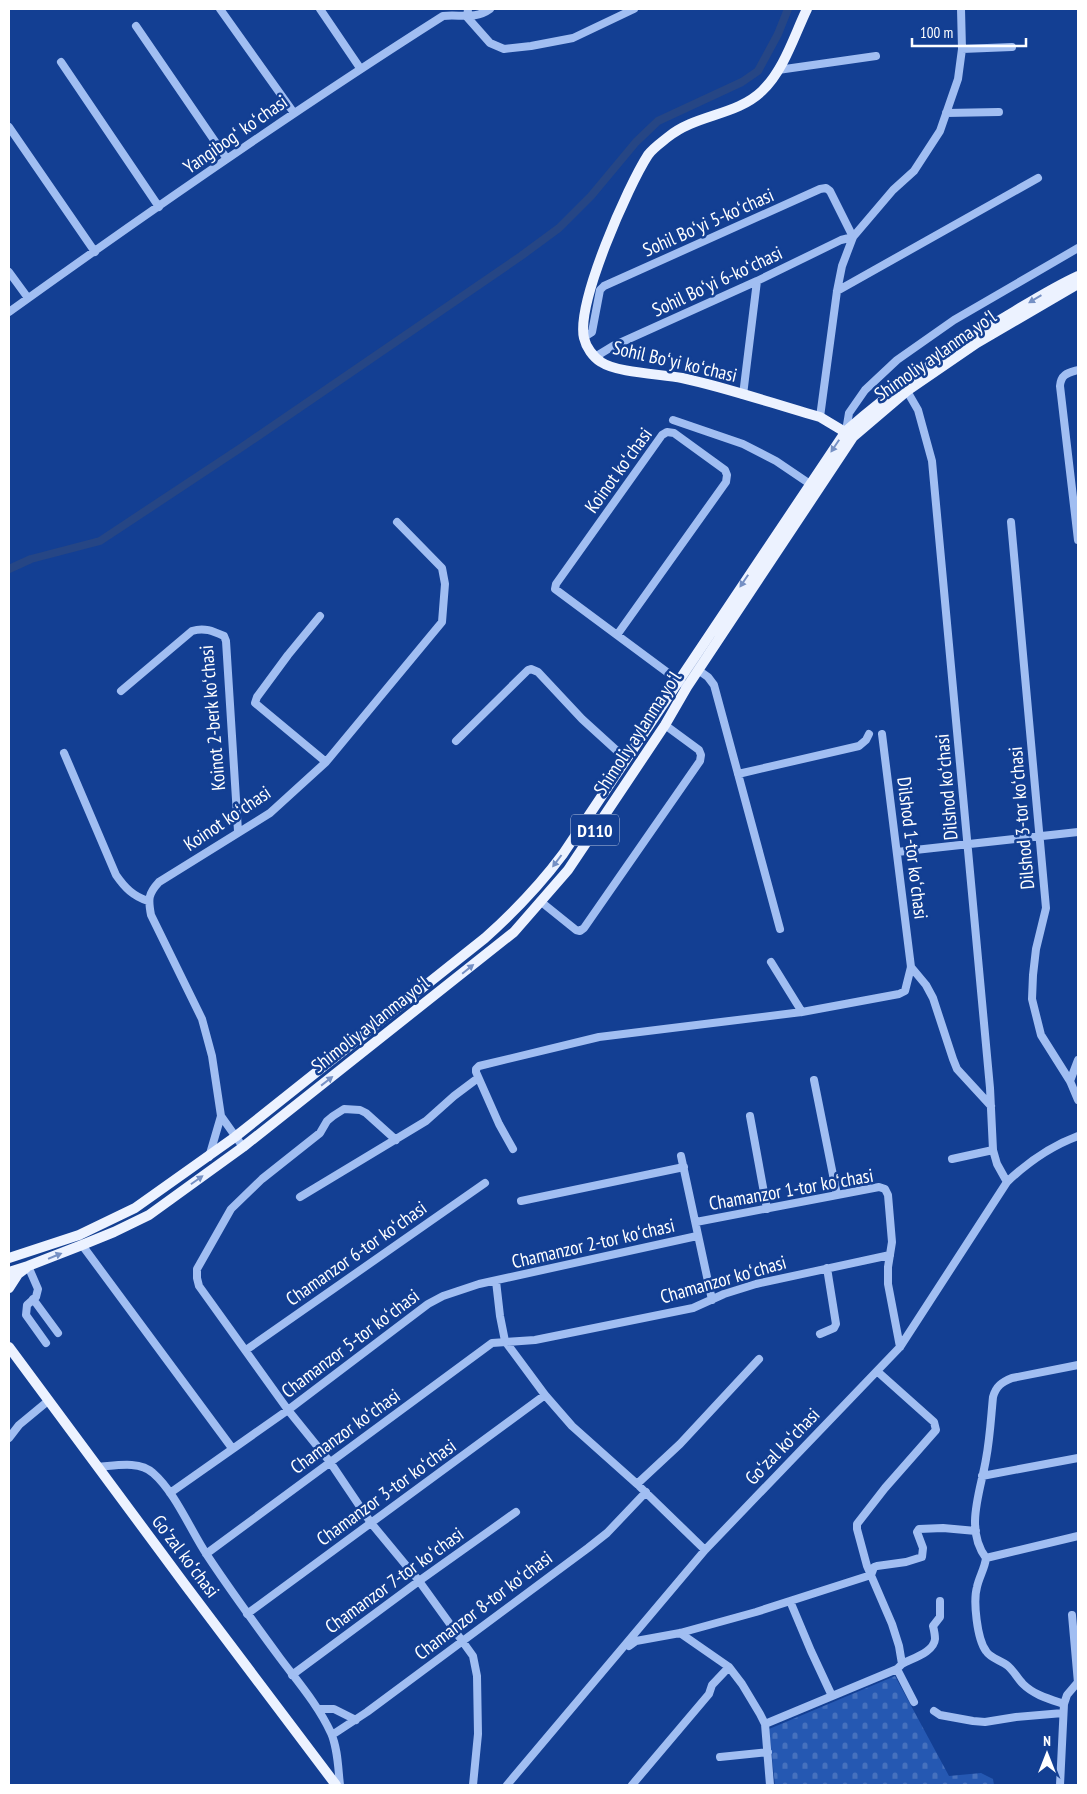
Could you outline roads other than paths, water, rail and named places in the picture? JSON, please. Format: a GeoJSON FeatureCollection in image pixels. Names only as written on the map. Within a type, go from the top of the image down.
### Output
{"type":"FeatureCollection","features":[{"type":"Feature","properties":{"kind":"main road"},"geometry":{"type":"LineString","coordinates":[[584,337],[584,319],[588,299],[604,247],[649,153],[669,135],[692,123],[748,102],[763,90],[778,70],[807,9]]}},
{"type":"Feature","properties":{"kind":"main road","name":"Shimoliy aylanma yoʻl"},"geometry":{"type":"LineString","coordinates":[[9,1258],[79,1234],[135,1208],[235,1137],[486,938],[549,873],[810,484],[849,434],[903,384],[958,345],[1050,290],[1078,276]]}},
{"type":"Feature","properties":{"kind":"main road","name":"Shimoliy aylanma yoʻl"},"geometry":{"type":"LineString","coordinates":[[9,1272],[114,1232],[149,1214],[243,1147],[514,932],[568,870],[664,724],[849,434],[907,391],[977,344],[1078,284]]}},
{"type":"Feature","properties":{"kind":"main road","name":"Sohil Boʻyi koʻchasi"},"geometry":{"type":"LineString","coordinates":[[584,337],[595,357],[603,363],[618,368],[683,378],[820,417],[849,434]]}},
{"type":"Feature","properties":{"kind":"main road"},"geometry":{"type":"LineString","coordinates":[[435,978],[445,987]]}},
{"type":"Feature","properties":{"kind":"main road"},"geometry":{"type":"LineString","coordinates":[[9,1288],[18,1274],[28,1266]]}},
{"type":"Feature","properties":{"kind":"main road","name":"Goʻzal koʻchasi"},"geometry":{"type":"LineString","coordinates":[[9,1347],[48,1402],[338,1785]]}},
{"type":"Feature","properties":{"kind":"street"},"geometry":{"type":"LineString","coordinates":[[220,9],[294,113]]}},
{"type":"Feature","properties":{"kind":"street"},"geometry":{"type":"LineString","coordinates":[[320,9],[360,68]]}},
{"type":"Feature","properties":{"kind":"street","name":"Yangibogʻ koʻchasi"},"geometry":{"type":"LineString","coordinates":[[9,312],[360,68],[443,16],[468,13],[477,16],[490,9]]}},
{"type":"Feature","properties":{"kind":"street"},"geometry":{"type":"LineString","coordinates":[[468,13],[490,43],[504,48],[531,46],[573,38],[634,9]]}},
{"type":"Feature","properties":{"kind":"street"},"geometry":{"type":"LineString","coordinates":[[820,417],[842,266],[853,237],[893,190],[914,171],[940,131],[958,79],[962,49],[962,9]]}},
{"type":"Feature","properties":{"kind":"street"},"geometry":{"type":"LineString","coordinates":[[136,26],[227,159]]}},
{"type":"Feature","properties":{"kind":"street"},"geometry":{"type":"LineString","coordinates":[[962,49],[1012,47]]}},
{"type":"Feature","properties":{"kind":"street"},"geometry":{"type":"LineString","coordinates":[[778,70],[876,56]]}},
{"type":"Feature","properties":{"kind":"street"},"geometry":{"type":"LineString","coordinates":[[61,62],[159,207]]}},
{"type":"Feature","properties":{"kind":"street"},"geometry":{"type":"LineString","coordinates":[[946,113],[999,112]]}},
{"type":"Feature","properties":{"kind":"street"},"geometry":{"type":"LineString","coordinates":[[9,127],[95,252]]}},
{"type":"Feature","properties":{"kind":"street"},"geometry":{"type":"LineString","coordinates":[[837,291],[1038,178]]}},
{"type":"Feature","properties":{"kind":"street","name":"Sohil Boʻyi 5-koʻchasi"},"geometry":{"type":"LineString","coordinates":[[584,337],[592,332],[600,292],[604,286],[820,189],[826,188],[830,191],[853,237]]}},
{"type":"Feature","properties":{"kind":"street","name":"Sohil Boʻyi 6-koʻchasi"},"geometry":{"type":"LineString","coordinates":[[595,357],[613,346],[841,240],[853,237]]}},
{"type":"Feature","properties":{"kind":"street"},"geometry":{"type":"LineString","coordinates":[[849,434],[849,413],[865,390],[897,360],[954,320],[1078,248]]}},
{"type":"Feature","properties":{"kind":"street"},"geometry":{"type":"LineString","coordinates":[[9,272],[28,298]]}},
{"type":"Feature","properties":{"kind":"street"},"geometry":{"type":"LineString","coordinates":[[743,395],[756,281]]}},
{"type":"Feature","properties":{"kind":"street"},"geometry":{"type":"LineString","coordinates":[[1078,370],[1063,376],[1060,386],[1078,540]]}},
{"type":"Feature","properties":{"kind":"street","name":"Dilshod koʻchasi"},"geometry":{"type":"LineString","coordinates":[[907,391],[918,410],[932,461],[991,1106],[992,1150],[1007,1182]]}},
{"type":"Feature","properties":{"kind":"street"},"geometry":{"type":"LineString","coordinates":[[673,420],[744,444],[776,461],[810,484]]}},
{"type":"Feature","properties":{"kind":"street","name":"Koinot koʻchasi"},"geometry":{"type":"LineString","coordinates":[[617,635],[726,482],[727,475],[725,470],[674,433],[667,432],[662,435],[556,584],[555,589],[687,687]]}},
{"type":"Feature","properties":{"kind":"street","name":"Koinot koʻchasi"},"geometry":{"type":"LineString","coordinates":[[148,901],[151,891],[159,882],[270,812],[326,762],[442,622],[445,584],[442,568],[397,522]]}},
{"type":"Feature","properties":{"kind":"street","name":"Dilshod 3-tor koʻchasi"},"geometry":{"type":"LineString","coordinates":[[1011,522],[1046,908],[1036,949],[1032,975],[1032,999],[1040,1035],[1070,1081],[1078,1100]]}},
{"type":"Feature","properties":{"kind":"street"},"geometry":{"type":"LineString","coordinates":[[320,616],[288,655],[255,703],[326,762]]}},
{"type":"Feature","properties":{"kind":"street","name":"Koinot 2-berk koʻchasi"},"geometry":{"type":"LineString","coordinates":[[121,691],[192,631],[199,628],[224,636],[226,641],[238,831]]}},
{"type":"Feature","properties":{"kind":"street"},"geometry":{"type":"LineString","coordinates":[[456,741],[531,669],[538,672],[582,719],[626,759]]}},
{"type":"Feature","properties":{"kind":"street"},"geometry":{"type":"LineString","coordinates":[[698,670],[708,677],[714,685],[780,929]]}},
{"type":"Feature","properties":{"kind":"street"},"geometry":{"type":"LineString","coordinates":[[540,901],[576,930],[580,931],[616,884],[700,761],[701,755],[699,750],[664,724]]}},
{"type":"Feature","properties":{"kind":"street"},"geometry":{"type":"LineString","coordinates":[[738,774],[859,746],[866,740],[869,734]]}},
{"type":"Feature","properties":{"kind":"street","name":"Dilshod 1-tor koʻchasi"},"geometry":{"type":"LineString","coordinates":[[882,734],[911,967]]}},
{"type":"Feature","properties":{"kind":"street"},"geometry":{"type":"LineString","coordinates":[[64,753],[116,876],[125,889],[138,898],[148,901],[151,915],[202,1019],[212,1056],[221,1116],[209,1157]]}},
{"type":"Feature","properties":{"kind":"street"},"geometry":{"type":"LineString","coordinates":[[897,852],[1078,832]]}},
{"type":"Feature","properties":{"kind":"street"},"geometry":{"type":"LineString","coordinates":[[771,962],[802,1012]]}},
{"type":"Feature","properties":{"kind":"street"},"geometry":{"type":"LineString","coordinates":[[911,967],[926,985],[933,998],[952,1059],[957,1069],[991,1106]]}},
{"type":"Feature","properties":{"kind":"street"},"geometry":{"type":"LineString","coordinates":[[513,1148],[498,1124],[478,1078],[476,1070],[479,1066],[599,1037],[802,1012],[899,994],[907,986],[911,967]]}},
{"type":"Feature","properties":{"kind":"street"},"geometry":{"type":"LineString","coordinates":[[1070,1081],[1078,1060]]}},
{"type":"Feature","properties":{"kind":"street"},"geometry":{"type":"LineString","coordinates":[[300,1197],[426,1121],[478,1078]]}},
{"type":"Feature","properties":{"kind":"street"},"geometry":{"type":"LineString","coordinates":[[814,1080],[837,1195]]}},
{"type":"Feature","properties":{"kind":"street"},"geometry":{"type":"LineString","coordinates":[[396,1140],[366,1114],[352,1108],[344,1109],[333,1116],[327,1121],[320,1133],[262,1179],[231,1209],[201,1262],[197,1278],[199,1286],[288,1410],[330,1462],[371,1523],[419,1581],[472,1656],[477,1676],[478,1734],[473,1785]]}},
{"type":"Feature","properties":{"kind":"street"},"geometry":{"type":"LineString","coordinates":[[221,1116],[243,1147]]}},
{"type":"Feature","properties":{"kind":"street"},"geometry":{"type":"LineString","coordinates":[[750,1116],[767,1209]]}},
{"type":"Feature","properties":{"kind":"street","name":"Goʻzal koʻchasi"},"geometry":{"type":"LineString","coordinates":[[507,1785],[705,1550],[900,1347],[1007,1182],[1044,1151],[1078,1136]]}},
{"type":"Feature","properties":{"kind":"street"},"geometry":{"type":"LineString","coordinates":[[952,1159],[992,1150]]}},
{"type":"Feature","properties":{"kind":"street"},"geometry":{"type":"LineString","coordinates":[[681,1156],[712,1300]]}},
{"type":"Feature","properties":{"kind":"street"},"geometry":{"type":"LineString","coordinates":[[521,1201],[684,1167]]}},
{"type":"Feature","properties":{"kind":"street","name":"Chamanzor 6-tor koʻchasi"},"geometry":{"type":"LineString","coordinates":[[246,1350],[486,1183]]}},
{"type":"Feature","properties":{"kind":"street","name":"Chamanzor 1-tor koʻchasi"},"geometry":{"type":"LineString","coordinates":[[696,1222],[879,1187],[885,1189],[888,1195],[892,1242],[890,1255]]}},
{"type":"Feature","properties":{"kind":"street","name":"Chamanzor 2-tor koʻchasi"},"geometry":{"type":"LineString","coordinates":[[496,1281],[697,1236]]}},
{"type":"Feature","properties":{"kind":"street"},"geometry":{"type":"LineString","coordinates":[[82,1245],[232,1448]]}},
{"type":"Feature","properties":{"kind":"street"},"geometry":{"type":"LineString","coordinates":[[890,1255],[888,1284],[900,1347]]}},
{"type":"Feature","properties":{"kind":"street","name":"Chamanzor koʻchasi"},"geometry":{"type":"LineString","coordinates":[[206,1554],[492,1343],[535,1340],[641,1317],[693,1308],[756,1284],[890,1255]]}},
{"type":"Feature","properties":{"kind":"street"},"geometry":{"type":"LineString","coordinates":[[28,1266],[38,1289],[36,1297],[26,1305],[26,1315],[46,1343]]}},
{"type":"Feature","properties":{"kind":"street"},"geometry":{"type":"LineString","coordinates":[[820,1334],[831,1330],[836,1324],[827,1268]]}},
{"type":"Feature","properties":{"kind":"street"},"geometry":{"type":"LineString","coordinates":[[496,1281],[500,1316],[506,1341],[545,1395],[572,1426],[646,1492],[705,1550]]}},
{"type":"Feature","properties":{"kind":"street","name":"Chamanzor 5-tor koʻchasi"},"geometry":{"type":"LineString","coordinates":[[170,1493],[288,1410],[428,1304],[458,1290],[496,1281]]}},
{"type":"Feature","properties":{"kind":"street"},"geometry":{"type":"LineString","coordinates":[[33,1299],[58,1334]]}},
{"type":"Feature","properties":{"kind":"street"},"geometry":{"type":"LineString","coordinates":[[637,1484],[680,1444],[759,1359]]}},
{"type":"Feature","properties":{"kind":"street"},"geometry":{"type":"LineString","coordinates":[[986,1558],[981,1551],[976,1531],[975,1512],[986,1461],[995,1390],[1005,1380],[1078,1365]]}},
{"type":"Feature","properties":{"kind":"street"},"geometry":{"type":"LineString","coordinates":[[878,1372],[934,1422],[936,1430],[885,1488],[858,1524],[857,1529],[871,1575],[892,1624],[899,1646],[900,1666],[914,1702]]}},
{"type":"Feature","properties":{"kind":"street","name":"Chamanzor 3-tor koʻchasi"},"geometry":{"type":"LineString","coordinates":[[247,1614],[545,1395]]}},
{"type":"Feature","properties":{"kind":"street"},"geometry":{"type":"LineString","coordinates":[[9,1437],[19,1426],[48,1402]]}},
{"type":"Feature","properties":{"kind":"street"},"geometry":{"type":"LineString","coordinates":[[982,1476],[1078,1458]]}},
{"type":"Feature","properties":{"kind":"street"},"geometry":{"type":"LineString","coordinates":[[98,1467],[129,1464],[142,1468],[152,1472],[170,1493],[206,1554],[247,1614],[318,1709],[332,1735],[336,1749],[338,1785]]}},
{"type":"Feature","properties":{"kind":"street","name":"Chamanzor 8-tor koʻchasi"},"geometry":{"type":"LineString","coordinates":[[332,1735],[356,1720],[607,1533],[646,1492]]}},
{"type":"Feature","properties":{"kind":"street","name":"Chamanzor 7-tor koʻchasi"},"geometry":{"type":"LineString","coordinates":[[292,1675],[516,1512]]}},
{"type":"Feature","properties":{"kind":"street"},"geometry":{"type":"LineString","coordinates":[[871,1575],[874,1567],[906,1562],[922,1557],[923,1548],[917,1532],[919,1529],[943,1528],[976,1531]]}},
{"type":"Feature","properties":{"kind":"street"},"geometry":{"type":"LineString","coordinates":[[986,1558],[1078,1536]]}},
{"type":"Feature","properties":{"kind":"street"},"geometry":{"type":"LineString","coordinates":[[986,1558],[976,1587],[976,1612],[982,1644],[986,1652],[1009,1667],[1022,1683],[1032,1691],[1044,1698],[1064,1704]]}},
{"type":"Feature","properties":{"kind":"street"},"geometry":{"type":"LineString","coordinates":[[621,1651],[636,1641],[680,1633],[871,1575]]}},
{"type":"Feature","properties":{"kind":"street"},"geometry":{"type":"LineString","coordinates":[[790,1601],[832,1696]]}},
{"type":"Feature","properties":{"kind":"street"},"geometry":{"type":"LineString","coordinates":[[765,1724],[900,1666],[926,1652],[934,1644],[933,1626],[940,1618],[940,1601]]}},
{"type":"Feature","properties":{"kind":"street"},"geometry":{"type":"LineString","coordinates":[[1060,1785],[1064,1704],[1068,1695],[1078,1683],[1072,1615]]}},
{"type":"Feature","properties":{"kind":"street"},"geometry":{"type":"LineString","coordinates":[[680,1633],[729,1667],[742,1684],[765,1724],[770,1785]]}},
{"type":"Feature","properties":{"kind":"street"},"geometry":{"type":"LineString","coordinates":[[632,1785],[709,1694],[712,1685],[729,1667]]}},
{"type":"Feature","properties":{"kind":"street"},"geometry":{"type":"LineString","coordinates":[[318,1709],[334,1710],[356,1720]]}},
{"type":"Feature","properties":{"kind":"street"},"geometry":{"type":"LineString","coordinates":[[934,1711],[940,1715],[985,1722],[1063,1713]]}},
{"type":"Feature","properties":{"kind":"street"},"geometry":{"type":"LineString","coordinates":[[720,1758],[768,1752]]}},
{"type":"Feature","properties":{"kind":"waterway"},"geometry":{"type":"LineString","coordinates":[[9,569],[31,559],[100,541],[242,447],[521,256],[559,228],[591,196],[636,142],[658,121],[742,82],[758,71],[778,34],[788,9]]}}]}
